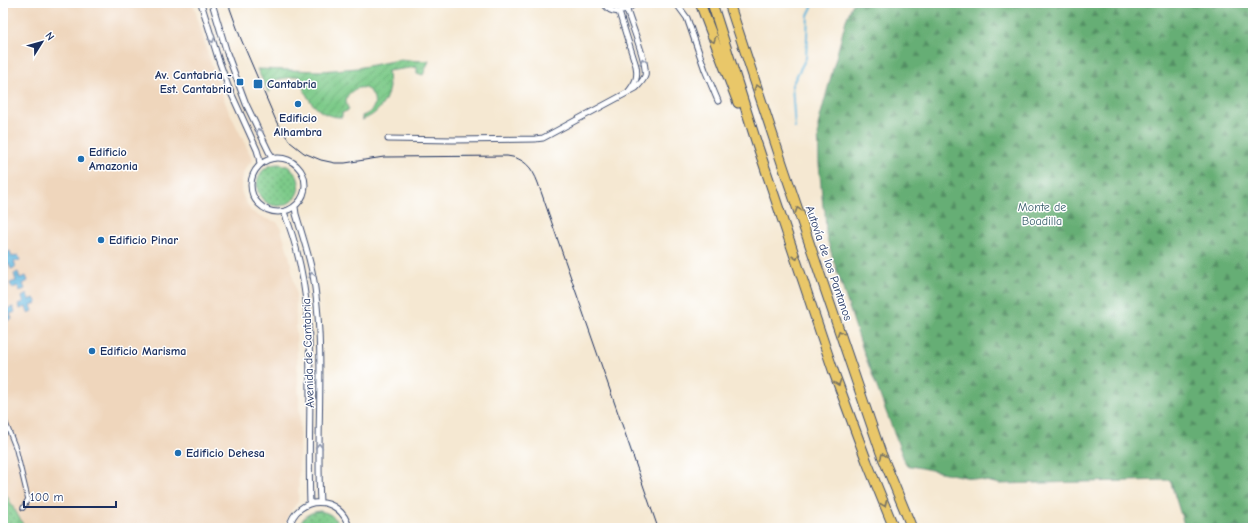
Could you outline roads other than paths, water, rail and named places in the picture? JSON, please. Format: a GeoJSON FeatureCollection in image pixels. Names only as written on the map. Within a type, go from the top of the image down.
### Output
{"type":"FeatureCollection","features":[{"type":"Feature","properties":{"kind":"highway"},"geometry":{"type":"LineString","coordinates":[[700,3],[748,130],[756,141]]}},
{"type":"Feature","properties":{"kind":"highway"},"geometry":{"type":"LineString","coordinates":[[712,3],[756,141],[836,377],[867,462],[894,528]]}},
{"type":"Feature","properties":{"kind":"highway","name":"Autovía de los Pantanos"},"geometry":{"type":"LineString","coordinates":[[729,3],[881,453],[912,528]]}},
{"type":"Feature","properties":{"kind":"highway"},"geometry":{"type":"LineString","coordinates":[[897,492],[905,503],[918,528]]}},
{"type":"Feature","properties":{"kind":"street"},"geometry":{"type":"LineString","coordinates":[[201,3],[228,86],[257,150],[260,165]]}},
{"type":"Feature","properties":{"kind":"street"},"geometry":{"type":"LineString","coordinates":[[212,3],[227,53],[246,104],[273,158]]}},
{"type":"Feature","properties":{"kind":"street"},"geometry":{"type":"LineString","coordinates":[[604,3],[612,10],[619,12],[627,10],[634,3]]}},
{"type":"Feature","properties":{"kind":"street"},"geometry":{"type":"LineString","coordinates":[[676,3],[687,18],[718,102]]}},
{"type":"Feature","properties":{"kind":"street"},"geometry":{"type":"LineString","coordinates":[[388,139],[453,140],[543,138],[629,92],[642,83],[645,74],[645,64],[627,10]]}},
{"type":"Feature","properties":{"kind":"street"},"geometry":{"type":"LineString","coordinates":[[619,12],[638,74],[635,83],[629,92]]}},
{"type":"Feature","properties":{"kind":"street"},"geometry":{"type":"LineString","coordinates":[[273,158],[284,159],[299,167],[304,176],[306,185],[304,195],[295,207],[284,212],[270,212],[259,205],[252,193],[251,180],[256,170],[260,165],[273,158]]}},
{"type":"Feature","properties":{"kind":"street","name":"Avenida de Cantabria"},"geometry":{"type":"LineString","coordinates":[[295,207],[315,286],[318,318],[320,349],[320,502]]}},
{"type":"Feature","properties":{"kind":"street","name":"Avenida de Cantabria"},"geometry":{"type":"LineString","coordinates":[[284,212],[298,256],[305,289],[308,320],[310,352],[310,503]]}},
{"type":"Feature","properties":{"kind":"street"},"geometry":{"type":"LineString","coordinates":[[3,416],[16,449],[28,499],[23,508]]}},
{"type":"Feature","properties":{"kind":"street"},"geometry":{"type":"LineString","coordinates":[[289,528],[294,516],[301,508],[310,503],[320,502],[331,504],[342,512],[349,528]]}},
{"type":"Feature","properties":{"kind":"water"},"geometry":{"type":"Polygon","coordinates":[[[10,251],[12,257],[18,255],[20,260],[14,262],[16,267],[11,269],[9,264],[4,266],[3,260],[7,259],[5,253],[10,251]]]}},
{"type":"Feature","properties":{"kind":"water"},"geometry":{"type":"Polygon","coordinates":[[[18,272],[20,278],[26,276],[28,281],[23,284],[25,289],[20,291],[18,286],[12,288],[10,283],[16,281],[14,274],[18,272]]]}},
{"type":"Feature","properties":{"kind":"water"},"geometry":{"type":"Polygon","coordinates":[[[27,294],[29,300],[34,298],[37,303],[31,305],[33,311],[28,313],[26,307],[20,309],[19,304],[24,302],[22,297],[27,294]]]}},
{"type":"Feature","properties":{"kind":"water"},"geometry":{"type":"Polygon","coordinates":[[[5,303],[7,309],[13,307],[15,312],[10,314],[12,319],[6,321],[3,316],[3,304],[5,303]]]}},
{"type":"Feature","properties":{"kind":"waterway"},"geometry":{"type":"LineString","coordinates":[[795,128],[792,85],[806,58],[808,15],[814,3]]}},
{"type":"Feature","properties":{"kind":"tram line"},"geometry":{"type":"LineString","coordinates":[[228,3],[241,39],[277,123],[290,142],[304,153],[321,160],[335,163],[345,163],[384,157],[507,156],[513,157],[527,164],[538,183],[658,528]]}},
{"type":"Feature","properties":{"kind":"place","name":"Av. Cantabria - Est. Cantabria"},"geometry":{"type":"Point","coordinates":[240,82]}},
{"type":"Feature","properties":{"kind":"place","name":"Cantabria"},"geometry":{"type":"Point","coordinates":[258,84]}},
{"type":"Feature","properties":{"kind":"place","name":"Edificio Alhambra"},"geometry":{"type":"Point","coordinates":[298,104]}},
{"type":"Feature","properties":{"kind":"place","name":"Edificio Amazonia"},"geometry":{"type":"Point","coordinates":[81,159]}},
{"type":"Feature","properties":{"kind":"place","name":"Edificio Pinar"},"geometry":{"type":"Point","coordinates":[101,240]}},
{"type":"Feature","properties":{"kind":"place","name":"Edificio Marisma"},"geometry":{"type":"Point","coordinates":[92,351]}},
{"type":"Feature","properties":{"kind":"place","name":"Edificio Dehesa"},"geometry":{"type":"Point","coordinates":[178,453]}},
{"type":"Feature","properties":{"kind":"park label","name":"Monte de Boadilla"},"geometry":{"type":"Point","coordinates":[1042,214]}}]}
